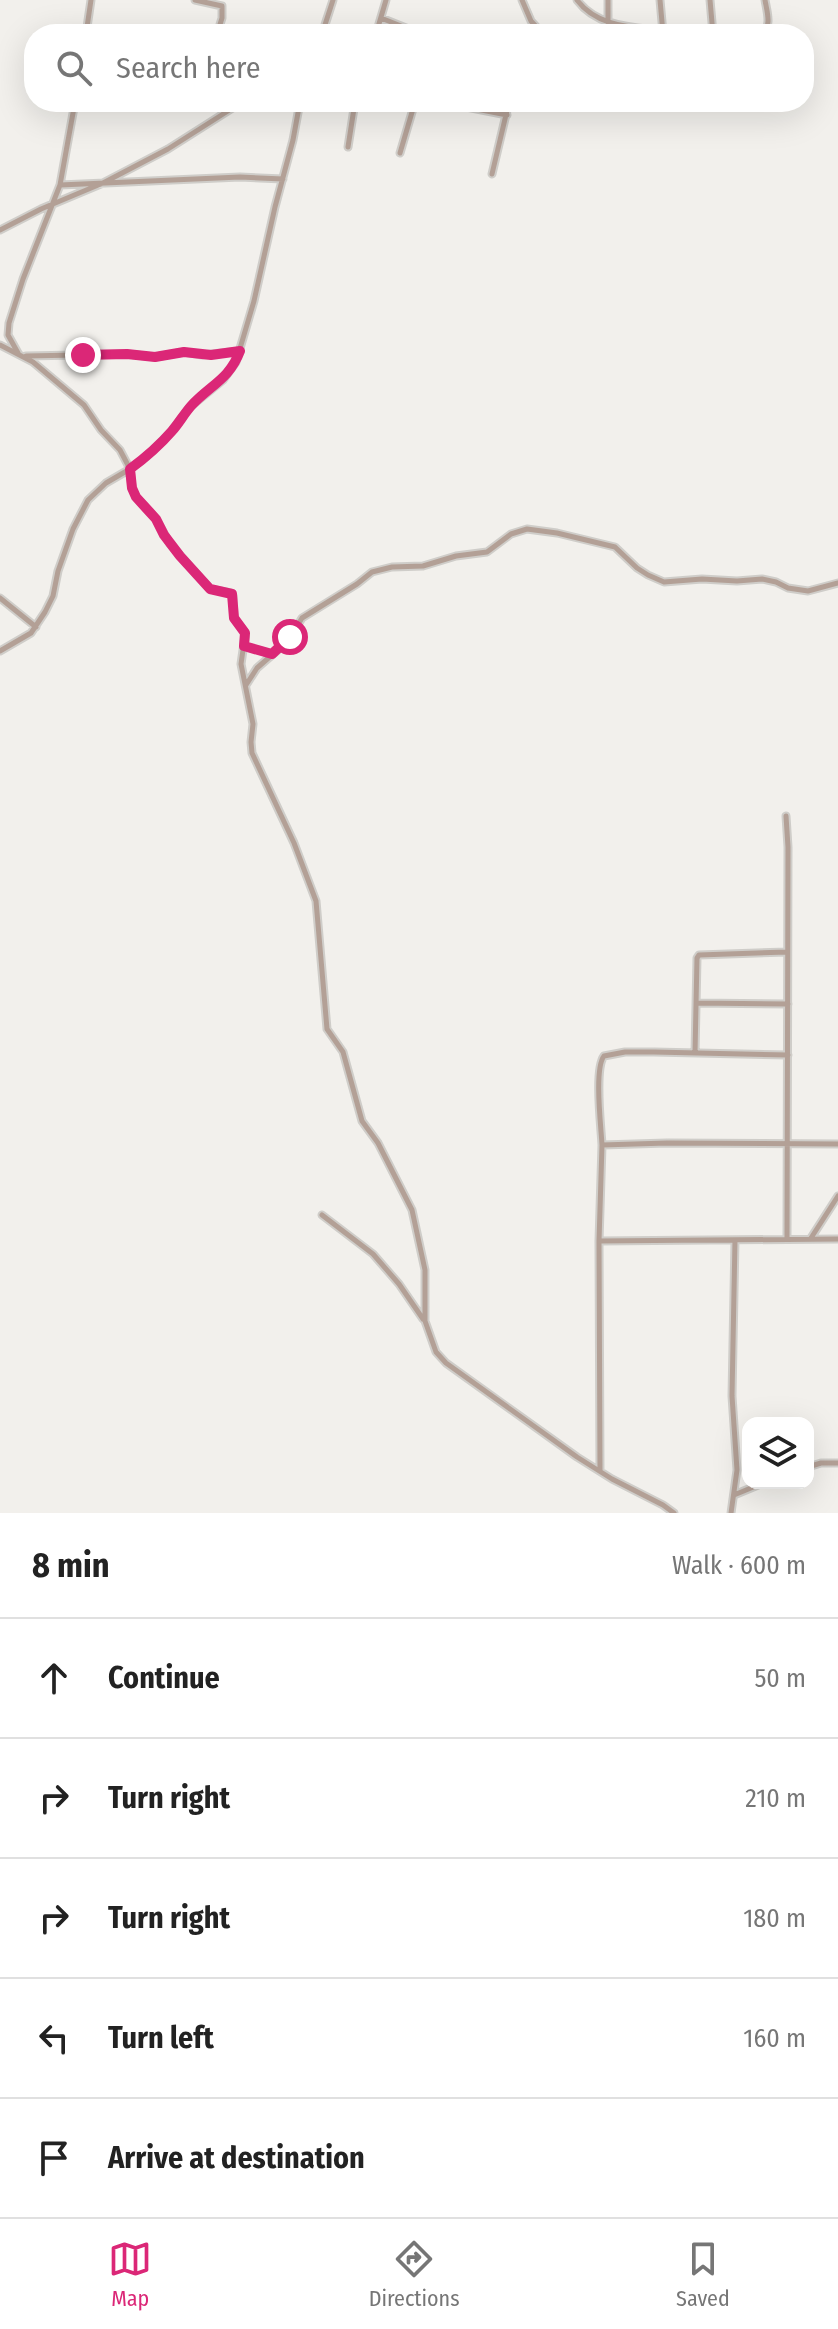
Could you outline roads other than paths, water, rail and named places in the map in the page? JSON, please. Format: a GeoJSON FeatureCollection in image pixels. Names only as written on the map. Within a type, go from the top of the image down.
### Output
{"type":"FeatureCollection","features":[{"type":"Feature","properties":{"kind":"street"},"geometry":{"type":"LineString","coordinates":[[87,24],[91,0]]}},
{"type":"Feature","properties":{"kind":"street"},"geometry":{"type":"LineString","coordinates":[[195,0],[222,6],[220,24]]}},
{"type":"Feature","properties":{"kind":"street"},"geometry":{"type":"LineString","coordinates":[[325,24],[333,0]]}},
{"type":"Feature","properties":{"kind":"street"},"geometry":{"type":"LineString","coordinates":[[379,24],[386,0]]}},
{"type":"Feature","properties":{"kind":"street"},"geometry":{"type":"LineString","coordinates":[[522,0],[534,24]]}},
{"type":"Feature","properties":{"kind":"street"},"geometry":{"type":"LineString","coordinates":[[577,0],[591,15],[618,24]]}},
{"type":"Feature","properties":{"kind":"street"},"geometry":{"type":"LineString","coordinates":[[608,0],[608,22]]}},
{"type":"Feature","properties":{"kind":"street"},"geometry":{"type":"LineString","coordinates":[[660,0],[662,24]]}},
{"type":"Feature","properties":{"kind":"street"},"geometry":{"type":"LineString","coordinates":[[710,0],[712,24]]}},
{"type":"Feature","properties":{"kind":"street"},"geometry":{"type":"LineString","coordinates":[[765,0],[769,24]]}},
{"type":"Feature","properties":{"kind":"street"},"geometry":{"type":"LineString","coordinates":[[381,18],[396,24]]}},
{"type":"Feature","properties":{"kind":"street"},"geometry":{"type":"LineString","coordinates":[[21,355],[8,335],[9,323],[60,185],[73,112]]}},
{"type":"Feature","properties":{"kind":"street"},"geometry":{"type":"LineString","coordinates":[[0,230],[103,183],[168,149],[226,112]]}},
{"type":"Feature","properties":{"kind":"street"},"geometry":{"type":"LineString","coordinates":[[0,651],[36,627],[53,596],[58,571],[78,516],[100,488],[146,457],[190,407],[223,380],[236,362],[298,112]]}},
{"type":"Feature","properties":{"kind":"street"},"geometry":{"type":"LineString","coordinates":[[348,147],[353,112]]}},
{"type":"Feature","properties":{"kind":"street"},"geometry":{"type":"LineString","coordinates":[[400,153],[412,112]]}},
{"type":"Feature","properties":{"kind":"street"},"geometry":{"type":"LineString","coordinates":[[492,112],[507,115]]}},
{"type":"Feature","properties":{"kind":"street"},"geometry":{"type":"LineString","coordinates":[[492,174],[507,112]]}},
{"type":"Feature","properties":{"kind":"street"},"geometry":{"type":"LineString","coordinates":[[60,185],[240,177],[283,179]]}},
{"type":"Feature","properties":{"kind":"street"},"geometry":{"type":"LineString","coordinates":[[0,345],[21,355],[84,405],[120,450],[130,469],[136,497],[156,519],[180,556],[210,589],[232,594],[234,618],[245,633],[241,664],[253,724],[252,753],[294,843],[316,901],[327,1029],[343,1052],[362,1121],[390,1166],[415,1221],[426,1283],[425,1321]]}},
{"type":"Feature","properties":{"kind":"street"},"geometry":{"type":"LineString","coordinates":[[21,355],[127,354],[155,357],[184,352],[202,355],[240,351]]}},
{"type":"Feature","properties":{"kind":"street"},"geometry":{"type":"LineString","coordinates":[[245,686],[254,671],[288,641],[302,618],[372,572],[392,567],[428,565],[456,556],[487,552],[511,534],[527,529],[615,547],[637,568],[664,582],[762,579],[808,591],[838,583]]}},
{"type":"Feature","properties":{"kind":"street"},"geometry":{"type":"LineString","coordinates":[[0,598],[36,627]]}},
{"type":"Feature","properties":{"kind":"street"},"geometry":{"type":"LineString","coordinates":[[244,646],[272,654]]}},
{"type":"Feature","properties":{"kind":"street"},"geometry":{"type":"LineString","coordinates":[[786,816],[787,1239]]}},
{"type":"Feature","properties":{"kind":"street"},"geometry":{"type":"LineString","coordinates":[[695,1053],[699,955],[788,952]]}},
{"type":"Feature","properties":{"kind":"street"},"geometry":{"type":"LineString","coordinates":[[696,1003],[788,1004]]}},
{"type":"Feature","properties":{"kind":"street"},"geometry":{"type":"LineString","coordinates":[[600,1472],[600,1061],[604,1056],[625,1052],[788,1055]]}},
{"type":"Feature","properties":{"kind":"street"},"geometry":{"type":"LineString","coordinates":[[602,1145],[838,1144]]}},
{"type":"Feature","properties":{"kind":"street"},"geometry":{"type":"LineString","coordinates":[[811,1239],[838,1196]]}},
{"type":"Feature","properties":{"kind":"street"},"geometry":{"type":"LineString","coordinates":[[322,1215],[373,1254],[399,1284],[425,1321],[436,1352],[446,1363],[600,1472],[674,1513]]}},
{"type":"Feature","properties":{"kind":"street"},"geometry":{"type":"LineString","coordinates":[[599,1241],[838,1239]]}},
{"type":"Feature","properties":{"kind":"street"},"geometry":{"type":"LineString","coordinates":[[731,1513],[737,1470],[732,1396],[735,1240]]}},
{"type":"Feature","properties":{"kind":"street"},"geometry":{"type":"LineString","coordinates":[[814,1465],[838,1463]]}},
{"type":"Feature","properties":{"kind":"street"},"geometry":{"type":"LineString","coordinates":[[734,1495],[748,1489]]}}]}
